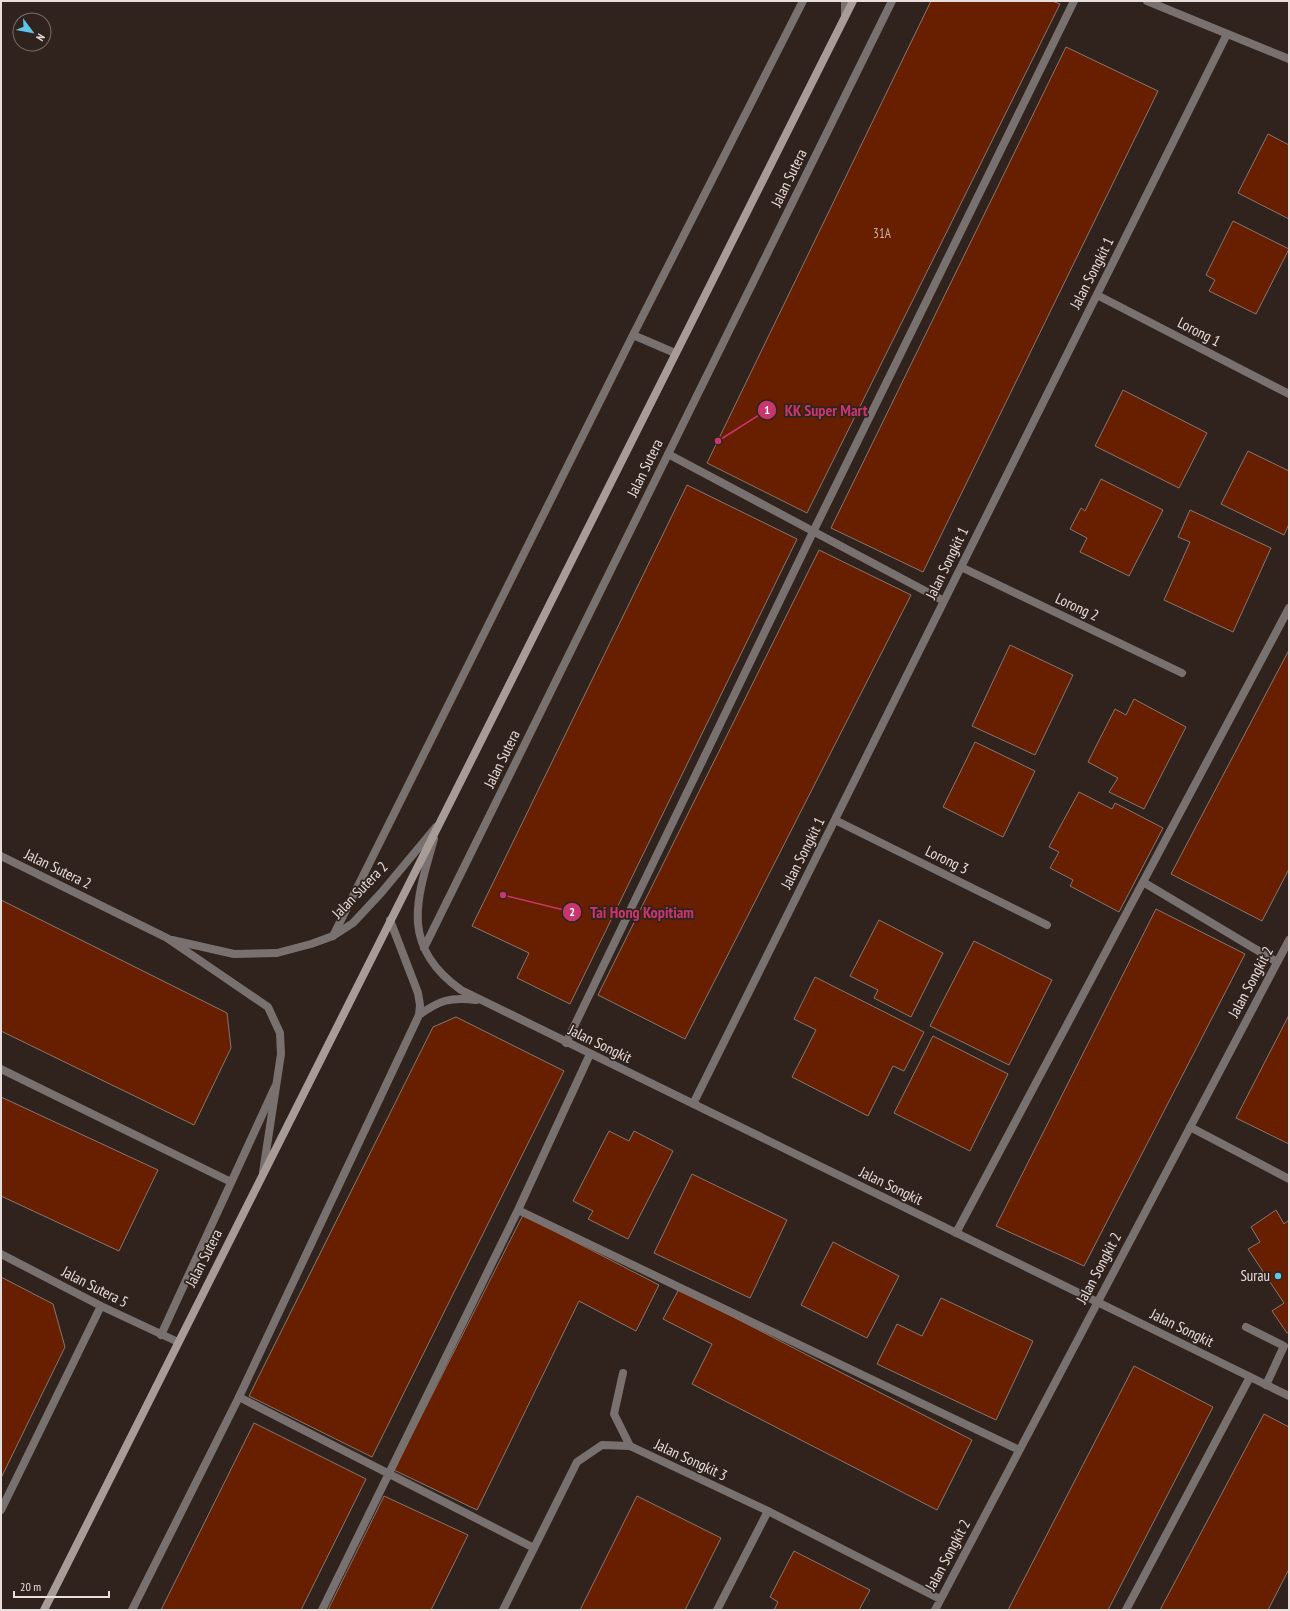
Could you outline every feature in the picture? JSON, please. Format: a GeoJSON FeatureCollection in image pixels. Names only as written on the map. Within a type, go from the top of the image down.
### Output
{"type":"FeatureCollection","features":[{"type":"Feature","properties":{"kind":"street"},"geometry":{"type":"LineString","coordinates":[[333,936],[633,335],[803,1]]}},
{"type":"Feature","properties":{"kind":"street","name":"Jalan Sutera"},"geometry":{"type":"LineString","coordinates":[[845,1],[845,15]]}},
{"type":"Feature","properties":{"kind":"street","name":"Jalan Sutera"},"geometry":{"type":"LineString","coordinates":[[44,1610],[438,823],[853,1]]}},
{"type":"Feature","properties":{"kind":"street","name":"Jalan Sutera"},"geometry":{"type":"LineString","coordinates":[[424,948],[892,1]]}},
{"type":"Feature","properties":{"kind":"street"},"geometry":{"type":"LineString","coordinates":[[566,1043],[813,532],[1074,1]]}},
{"type":"Feature","properties":{"kind":"street"},"geometry":{"type":"LineString","coordinates":[[1147,1],[1289,59]]}},
{"type":"Feature","properties":{"kind":"street","name":"Jalan Songkit 1"},"geometry":{"type":"LineString","coordinates":[[693,1104],[1227,34]]}},
{"type":"Feature","properties":{"kind":"street","name":"Lorong 1"},"geometry":{"type":"LineString","coordinates":[[1096,295],[1289,394]]}},
{"type":"Feature","properties":{"kind":"street"},"geometry":{"type":"LineString","coordinates":[[633,335],[675,353]]}},
{"type":"Feature","properties":{"kind":"street"},"geometry":{"type":"LineString","coordinates":[[668,454],[944,601]]}},
{"type":"Feature","properties":{"kind":"street","name":"Lorong 2"},"geometry":{"type":"LineString","coordinates":[[960,567],[1182,673]]}},
{"type":"Feature","properties":{"kind":"street"},"geometry":{"type":"LineString","coordinates":[[956,1233],[1289,608]]}},
{"type":"Feature","properties":{"kind":"street","name":"Lorong 3"},"geometry":{"type":"LineString","coordinates":[[835,820],[1047,925]]}},
{"type":"Feature","properties":{"kind":"street","name":"Jalan Sutera 2"},"geometry":{"type":"LineString","coordinates":[[167,938],[234,954],[277,953],[311,944],[333,936],[353,923],[381,893],[438,823]]}},
{"type":"Feature","properties":{"kind":"street","name":"Jalan Songkit"},"geometry":{"type":"LineString","coordinates":[[438,823],[422,880],[416,915],[417,929],[424,948],[438,970],[448,981],[461,990],[566,1043],[1289,1396]]}},
{"type":"Feature","properties":{"kind":"street","name":"Jalan Sutera 2"},"geometry":{"type":"LineString","coordinates":[[1,856],[167,938],[268,1007],[280,1033],[281,1054],[263,1172]]}},
{"type":"Feature","properties":{"kind":"street"},"geometry":{"type":"LineString","coordinates":[[1143,882],[1278,962]]}},
{"type":"Feature","properties":{"kind":"street"},"geometry":{"type":"LineString","coordinates":[[132,1610],[239,1397],[419,1015],[420,1004],[418,993],[390,920]]}},
{"type":"Feature","properties":{"kind":"street","name":"Jalan Songkit 2"},"geometry":{"type":"LineString","coordinates":[[935,1610],[1289,940]]}},
{"type":"Feature","properties":{"kind":"street","name":"Jalan Songkit"},"geometry":{"type":"LineString","coordinates":[[419,1015],[431,1006],[446,1000],[459,998],[481,1001]]}},
{"type":"Feature","properties":{"kind":"street"},"geometry":{"type":"LineString","coordinates":[[322,1610],[390,1474],[518,1210],[590,1054]]}},
{"type":"Feature","properties":{"kind":"street"},"geometry":{"type":"LineString","coordinates":[[1,1069],[231,1182]]}},
{"type":"Feature","properties":{"kind":"street"},"geometry":{"type":"LineString","coordinates":[[161,1335],[278,1079]]}},
{"type":"Feature","properties":{"kind":"street"},"geometry":{"type":"LineString","coordinates":[[1190,1126],[1289,1178]]}},
{"type":"Feature","properties":{"kind":"street"},"geometry":{"type":"LineString","coordinates":[[518,1210],[1019,1450]]}},
{"type":"Feature","properties":{"kind":"street","name":"Jalan Sutera 5"},"geometry":{"type":"LineString","coordinates":[[1,1254],[101,1306],[178,1342]]}},
{"type":"Feature","properties":{"kind":"street"},"geometry":{"type":"LineString","coordinates":[[1,1510],[101,1306]]}},
{"type":"Feature","properties":{"kind":"street"},"geometry":{"type":"LineString","coordinates":[[1246,1327],[1284,1346],[1266,1385]]}},
{"type":"Feature","properties":{"kind":"street"},"geometry":{"type":"LineString","coordinates":[[623,1373],[614,1414],[630,1446]]}},
{"type":"Feature","properties":{"kind":"street"},"geometry":{"type":"LineString","coordinates":[[1126,1610],[1250,1377]]}},
{"type":"Feature","properties":{"kind":"street"},"geometry":{"type":"LineString","coordinates":[[239,1397],[534,1548]]}},
{"type":"Feature","properties":{"kind":"street","name":"Jalan Songkit 3"},"geometry":{"type":"LineString","coordinates":[[503,1610],[577,1462],[602,1445],[630,1446],[768,1511],[940,1599]]}},
{"type":"Feature","properties":{"kind":"street"},"geometry":{"type":"LineString","coordinates":[[717,1610],[768,1511]]}},
{"type":"Feature","properties":{"kind":"building"},"geometry":{"type":"Polygon","coordinates":[[[931,1],[1052,1],[1060,4],[807,513],[707,463],[931,1]]]}},
{"type":"Feature","properties":{"kind":"building"},"geometry":{"type":"Polygon","coordinates":[[[1066,47],[1158,91],[923,572],[831,528],[1066,47]]]}},
{"type":"Feature","properties":{"kind":"building"},"geometry":{"type":"Polygon","coordinates":[[[1268,134],[1289,145],[1289,219],[1238,193],[1268,134]]]}},
{"type":"Feature","properties":{"kind":"building"},"geometry":{"type":"Polygon","coordinates":[[[1233,221],[1289,249],[1256,314],[1209,291],[1215,280],[1206,275],[1233,221]]]}},
{"type":"Feature","properties":{"kind":"building"},"geometry":{"type":"Polygon","coordinates":[[[1123,390],[1207,433],[1179,488],[1095,446],[1123,390]]]}},
{"type":"Feature","properties":{"kind":"building"},"geometry":{"type":"Polygon","coordinates":[[[1248,451],[1289,471],[1289,524],[1284,535],[1221,504],[1248,451]]]}},
{"type":"Feature","properties":{"kind":"building"},"geometry":{"type":"Polygon","coordinates":[[[1101,479],[1163,510],[1129,576],[1080,552],[1087,538],[1070,529],[1081,508],[1085,511],[1101,479]]]}},
{"type":"Feature","properties":{"kind":"building"},"geometry":{"type":"Polygon","coordinates":[[[687,485],[797,539],[570,1004],[517,978],[529,953],[472,926],[687,485]]]}},
{"type":"Feature","properties":{"kind":"building"},"geometry":{"type":"Polygon","coordinates":[[[1190,510],[1271,548],[1233,632],[1164,600],[1190,542],[1178,537],[1190,510]]]}},
{"type":"Feature","properties":{"kind":"building"},"geometry":{"type":"Polygon","coordinates":[[[819,550],[911,595],[685,1039],[598,995],[819,550]]]}},
{"type":"Feature","properties":{"kind":"building"},"geometry":{"type":"Polygon","coordinates":[[[1010,645],[1073,675],[1035,755],[972,726],[1010,645]]]}},
{"type":"Feature","properties":{"kind":"building"},"geometry":{"type":"Polygon","coordinates":[[[1289,650],[1289,869],[1262,921],[1171,874],[1289,650]]]}},
{"type":"Feature","properties":{"kind":"building"},"geometry":{"type":"Polygon","coordinates":[[[1134,699],[1186,727],[1144,809],[1109,792],[1118,778],[1088,762],[1115,709],[1126,715],[1134,699]]]}},
{"type":"Feature","properties":{"kind":"building"},"geometry":{"type":"Polygon","coordinates":[[[975,742],[1035,771],[1003,837],[943,807],[975,742]]]}},
{"type":"Feature","properties":{"kind":"building"},"geometry":{"type":"Polygon","coordinates":[[[1079,792],[1112,809],[1115,803],[1163,828],[1119,912],[1070,886],[1073,880],[1050,868],[1059,852],[1049,847],[1079,792]]]}},
{"type":"Feature","properties":{"kind":"building"},"geometry":{"type":"Polygon","coordinates":[[[1,900],[227,1013],[231,1048],[194,1125],[1,1031],[1,900]]]}},
{"type":"Feature","properties":{"kind":"building"},"geometry":{"type":"Polygon","coordinates":[[[1156,909],[1245,954],[1084,1266],[996,1226],[1156,909]]]}},
{"type":"Feature","properties":{"kind":"building"},"geometry":{"type":"Polygon","coordinates":[[[879,920],[943,953],[911,1017],[874,998],[878,990],[850,976],[879,920]]]}},
{"type":"Feature","properties":{"kind":"building"},"geometry":{"type":"Polygon","coordinates":[[[974,941],[1052,980],[1009,1065],[930,1026],[974,941]]]}},
{"type":"Feature","properties":{"kind":"building"},"geometry":{"type":"Polygon","coordinates":[[[815,977],[924,1032],[904,1071],[893,1066],[868,1116],[792,1077],[816,1030],[794,1019],[815,977]]]}},
{"type":"Feature","properties":{"kind":"building"},"geometry":{"type":"Polygon","coordinates":[[[1289,1015],[1289,1144],[1236,1118],[1289,1015]]]}},
{"type":"Feature","properties":{"kind":"building"},"geometry":{"type":"Polygon","coordinates":[[[456,1017],[564,1071],[372,1457],[249,1396],[433,1027],[456,1017]]]}},
{"type":"Feature","properties":{"kind":"building"},"geometry":{"type":"Polygon","coordinates":[[[933,1036],[1008,1074],[970,1151],[894,1113],[933,1036]]]}},
{"type":"Feature","properties":{"kind":"building"},"geometry":{"type":"Polygon","coordinates":[[[1,1097],[158,1170],[119,1251],[1,1196],[1,1097]]]}},
{"type":"Feature","properties":{"kind":"building"},"geometry":{"type":"Polygon","coordinates":[[[609,1131],[629,1141],[634,1131],[673,1151],[628,1239],[588,1219],[593,1211],[573,1201],[609,1131]]]}},
{"type":"Feature","properties":{"kind":"building"},"geometry":{"type":"Polygon","coordinates":[[[692,1174],[787,1220],[750,1298],[654,1253],[692,1174]]]}},
{"type":"Feature","properties":{"kind":"building","name":"Surau"},"geometry":{"type":"Polygon","coordinates":[[[1276,1210],[1284,1224],[1289,1220],[1289,1332],[1287,1333],[1272,1311],[1284,1303],[1248,1249],[1260,1242],[1251,1227],[1276,1210]]]}},
{"type":"Feature","properties":{"kind":"building"},"geometry":{"type":"Polygon","coordinates":[[[523,1215],[659,1285],[636,1331],[579,1301],[477,1510],[394,1470],[523,1215]]]}},
{"type":"Feature","properties":{"kind":"building"},"geometry":{"type":"Polygon","coordinates":[[[833,1242],[899,1276],[867,1338],[801,1305],[833,1242]]]}},
{"type":"Feature","properties":{"kind":"building"},"geometry":{"type":"Polygon","coordinates":[[[1,1277],[53,1304],[65,1347],[1,1478],[1,1277]]]}},
{"type":"Feature","properties":{"kind":"building"},"geometry":{"type":"Polygon","coordinates":[[[679,1289],[972,1440],[937,1510],[692,1384],[712,1344],[663,1319],[679,1289]]]}},
{"type":"Feature","properties":{"kind":"building"},"geometry":{"type":"Polygon","coordinates":[[[941,1298],[1033,1341],[996,1420],[877,1364],[897,1324],[922,1336],[941,1298]]]}},
{"type":"Feature","properties":{"kind":"building"},"geometry":{"type":"Polygon","coordinates":[[[1134,1366],[1213,1407],[1108,1610],[1008,1610],[1134,1366]]]}},
{"type":"Feature","properties":{"kind":"building"},"geometry":{"type":"Polygon","coordinates":[[[1264,1414],[1289,1427],[1289,1569],[1268,1610],[1160,1610],[1264,1414]]]}},
{"type":"Feature","properties":{"kind":"building"},"geometry":{"type":"Polygon","coordinates":[[[254,1423],[366,1479],[301,1610],[161,1610],[254,1423]]]}},
{"type":"Feature","properties":{"kind":"building"},"geometry":{"type":"Polygon","coordinates":[[[384,1496],[468,1535],[431,1610],[328,1610],[384,1496]]]}},
{"type":"Feature","properties":{"kind":"building"},"geometry":{"type":"Polygon","coordinates":[[[637,1496],[721,1538],[685,1610],[580,1610],[637,1496]]]}},
{"type":"Feature","properties":{"kind":"building"},"geometry":{"type":"Polygon","coordinates":[[[794,1551],[870,1590],[859,1610],[774,1610],[778,1602],[770,1597],[794,1551]]]}},
{"type":"Feature","properties":{"kind":"place","name":"KK Super Mart"},"geometry":{"type":"Point","coordinates":[718,441]}},
{"type":"Feature","properties":{"kind":"place","name":"Tai Hong Kopitiam"},"geometry":{"type":"Point","coordinates":[503,895]}},
{"type":"Feature","properties":{"kind":"place","name":"Surau"},"geometry":{"type":"Point","coordinates":[1278,1276]}}]}
